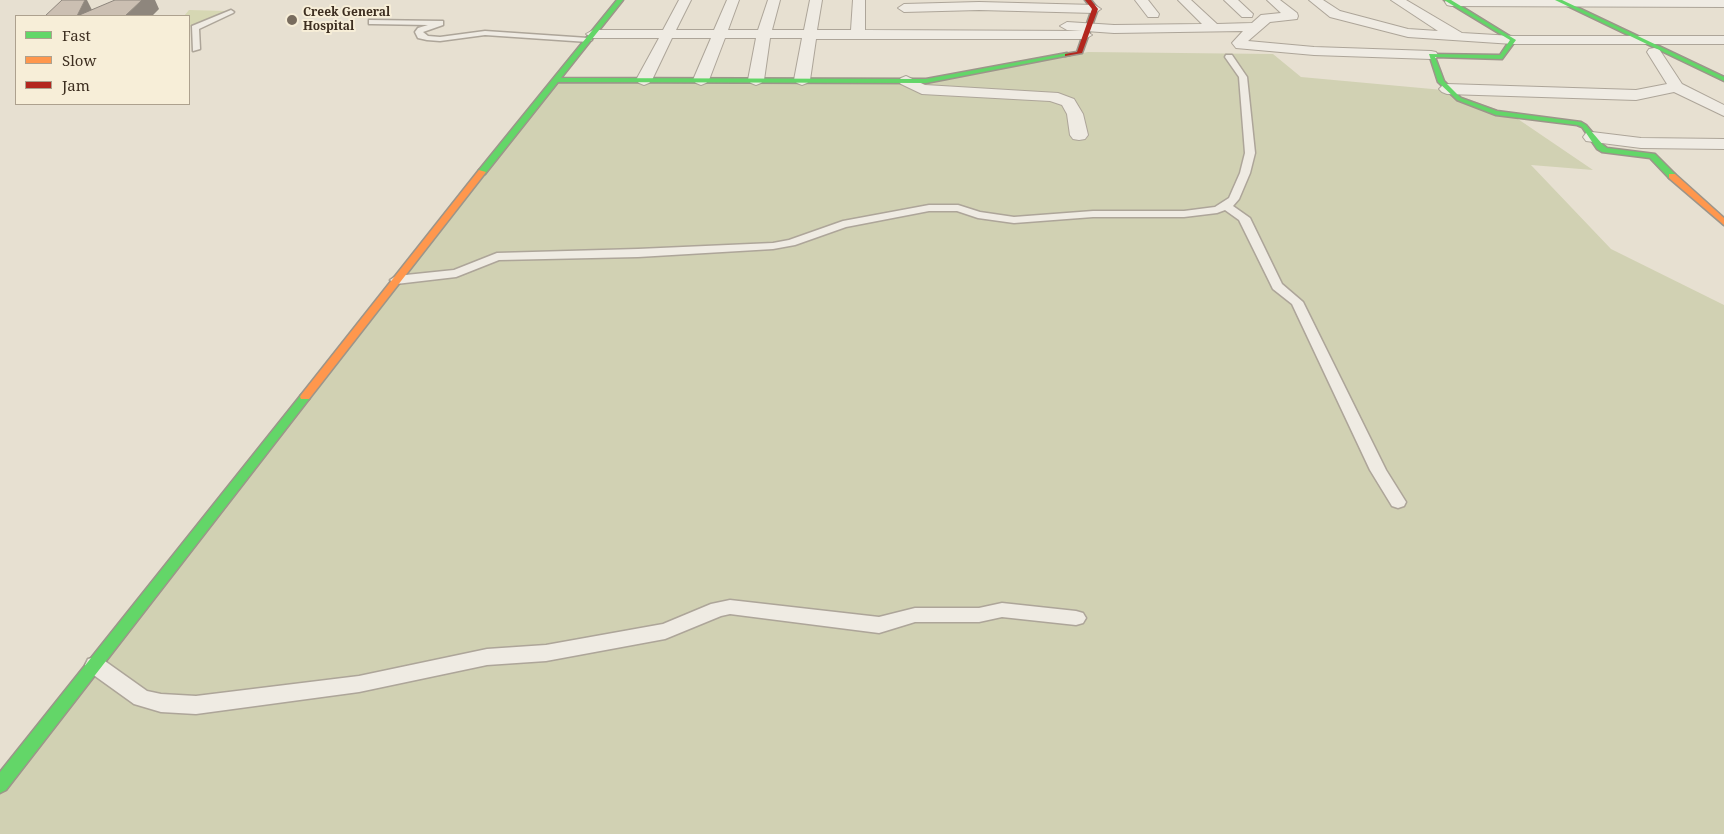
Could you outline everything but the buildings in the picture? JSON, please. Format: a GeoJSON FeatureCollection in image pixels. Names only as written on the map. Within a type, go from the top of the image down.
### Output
{"type":"FeatureCollection","features":[{"type":"Feature","properties":{"kind":"street"},"geometry":{"type":"LineString","coordinates":[[0,785],[396,280],[620,0]]}},
{"type":"Feature","properties":{"kind":"street"},"geometry":{"type":"LineString","coordinates":[[644,80],[684,0]]}},
{"type":"Feature","properties":{"kind":"street"},"geometry":{"type":"LineString","coordinates":[[700,80],[733,0]]}},
{"type":"Feature","properties":{"kind":"street"},"geometry":{"type":"LineString","coordinates":[[756,80],[764,34],[774,0]]}},
{"type":"Feature","properties":{"kind":"street"},"geometry":{"type":"LineString","coordinates":[[802,80],[816,0]]}},
{"type":"Feature","properties":{"kind":"street"},"geometry":{"type":"LineString","coordinates":[[858,33],[859,0]]}},
{"type":"Feature","properties":{"kind":"street"},"geometry":{"type":"LineString","coordinates":[[1141,0],[1153,14]]}},
{"type":"Feature","properties":{"kind":"street"},"geometry":{"type":"LineString","coordinates":[[1184,0],[1214,28]]}},
{"type":"Feature","properties":{"kind":"street"},"geometry":{"type":"LineString","coordinates":[[1230,0],[1247,14]]}},
{"type":"Feature","properties":{"kind":"street"},"geometry":{"type":"LineString","coordinates":[[1272,0],[1292,16],[1266,18],[1238,43],[1247,46],[1314,51],[1502,57],[1511,43]]}},
{"type":"Feature","properties":{"kind":"street"},"geometry":{"type":"LineString","coordinates":[[1316,0],[1335,14],[1364,23],[1408,32],[1511,43],[1568,53],[1724,49]]}},
{"type":"Feature","properties":{"kind":"street"},"geometry":{"type":"LineString","coordinates":[[1397,0],[1454,35],[1462,37]]}},
{"type":"Feature","properties":{"kind":"street"},"geometry":{"type":"LineString","coordinates":[[1449,1],[1724,2]]}},
{"type":"Feature","properties":{"kind":"street"},"geometry":{"type":"LineString","coordinates":[[1449,1],[1497,29],[1511,43],[1643,40],[1724,49]]}},
{"type":"Feature","properties":{"kind":"street"},"geometry":{"type":"LineString","coordinates":[[1561,1],[1643,40],[1661,52],[1724,79]]}},
{"type":"Feature","properties":{"kind":"street"},"geometry":{"type":"LineString","coordinates":[[557,80],[926,81],[1078,53],[1085,34],[1092,4],[904,4],[908,34]]}},
{"type":"Feature","properties":{"kind":"street"},"geometry":{"type":"LineString","coordinates":[[1375,11],[1408,32]]}},
{"type":"Feature","properties":{"kind":"street"},"geometry":{"type":"LineString","coordinates":[[1471,14],[1724,14]]}},
{"type":"Feature","properties":{"kind":"street"},"geometry":{"type":"LineString","coordinates":[[953,26],[1001,22]]}},
{"type":"Feature","properties":{"kind":"street"},"geometry":{"type":"LineString","coordinates":[[1020,22],[1085,34]]}},
{"type":"Feature","properties":{"kind":"street"},"geometry":{"type":"LineString","coordinates":[[987,42],[1085,34],[1114,29],[1255,27]]}},
{"type":"Feature","properties":{"kind":"street"},"geometry":{"type":"LineString","coordinates":[[1497,29],[1724,29]]}},
{"type":"Feature","properties":{"kind":"street"},"geometry":{"type":"LineString","coordinates":[[590,37],[666,34],[810,33],[1085,34]]}},
{"type":"Feature","properties":{"kind":"street"},"geometry":{"type":"LineString","coordinates":[[1661,52],[1676,88]]}},
{"type":"Feature","properties":{"kind":"street"},"geometry":{"type":"LineString","coordinates":[[1431,55],[1441,82],[1459,99],[1496,113],[1579,123],[1584,126],[1600,147],[1605,150],[1652,156],[1694,197],[1724,222]]}},
{"type":"Feature","properties":{"kind":"street"},"geometry":{"type":"LineString","coordinates":[[906,81],[922,89],[1052,96],[1068,102],[1075,114],[1079,135]]}},
{"type":"Feature","properties":{"kind":"street"},"geometry":{"type":"LineString","coordinates":[[1447,89],[1636,95],[1676,88],[1724,111]]}},
{"type":"Feature","properties":{"kind":"street"},"geometry":{"type":"LineString","coordinates":[[1592,137],[1641,143],[1724,144]]}},
{"type":"Feature","properties":{"kind":"lane"},"geometry":{"type":"LineString","coordinates":[[196,50],[197,31],[195,28],[231,12]]}},
{"type":"Feature","properties":{"kind":"lane"},"geometry":{"type":"LineString","coordinates":[[372,22],[440,23],[421,30],[420,35],[427,38],[447,38],[485,33],[590,37]]}},
{"type":"Feature","properties":{"kind":"lane"},"geometry":{"type":"LineString","coordinates":[[396,280],[456,272],[497,257],[638,253],[773,246],[791,243],[842,224],[929,208],[958,208],[978,215],[1014,220],[1093,214],[1184,214],[1217,210],[1226,206],[1234,199],[1245,173],[1250,153],[1243,77],[1228,57]]}},
{"type":"Feature","properties":{"kind":"lane"},"geometry":{"type":"LineString","coordinates":[[1226,206],[1244,218],[1277,286],[1297,302],[1378,470],[1398,502]]}},
{"type":"Feature","properties":{"kind":"lane"},"geometry":{"type":"LineString","coordinates":[[95,665],[141,698],[161,704],[196,705],[359,684],[487,658],[555,652],[665,631],[718,609],[730,607],[879,625],[916,615],[979,615],[1002,610],[1076,618]]}},
{"type":"Feature","properties":{"kind":"green space"},"geometry":{"type":"Polygon","coordinates":[[[189,10],[226,11],[190,27],[190,15],[185,15],[189,10]]]}},
{"type":"Feature","properties":{"kind":"green space"},"geometry":{"type":"Polygon","coordinates":[[[1088,52],[1273,54],[1301,77],[1443,90],[1512,115],[1593,170],[1531,165],[1611,249],[1724,305],[1724,834],[0,834],[0,791],[555,82],[927,83],[1088,52]]]}},
{"type":"Feature","properties":{"kind":"traffic: fast"},"geometry":{"type":"LineString","coordinates":[[482,172],[620,0]]}},
{"type":"Feature","properties":{"kind":"traffic: fast"},"geometry":{"type":"LineString","coordinates":[[1447,0],[1513,40],[1502,57],[1431,55],[1441,82],[1459,99],[1496,113],[1579,123],[1584,126],[1600,147],[1605,150],[1652,156],[1672,176]]}},
{"type":"Feature","properties":{"kind":"traffic: fast"},"geometry":{"type":"LineString","coordinates":[[1558,0],[1724,79]]}},
{"type":"Feature","properties":{"kind":"traffic: fast"},"geometry":{"type":"LineString","coordinates":[[557,80],[926,81],[1067,55]]}},
{"type":"Feature","properties":{"kind":"traffic: fast"},"geometry":{"type":"LineString","coordinates":[[0,785],[305,397]]}},
{"type":"Feature","properties":{"kind":"traffic: slow"},"geometry":{"type":"LineString","coordinates":[[305,397],[482,172]]}},
{"type":"Feature","properties":{"kind":"traffic: slow"},"geometry":{"type":"LineString","coordinates":[[1672,176],[1724,222]]}},
{"type":"Feature","properties":{"kind":"traffic: jam"},"geometry":{"type":"LineString","coordinates":[[1067,55],[1079,53],[1095,9],[1088,0]]}},
{"type":"Feature","properties":{"kind":"place","name":"Creek General Hospital"},"geometry":{"type":"Point","coordinates":[292,20]}}]}
